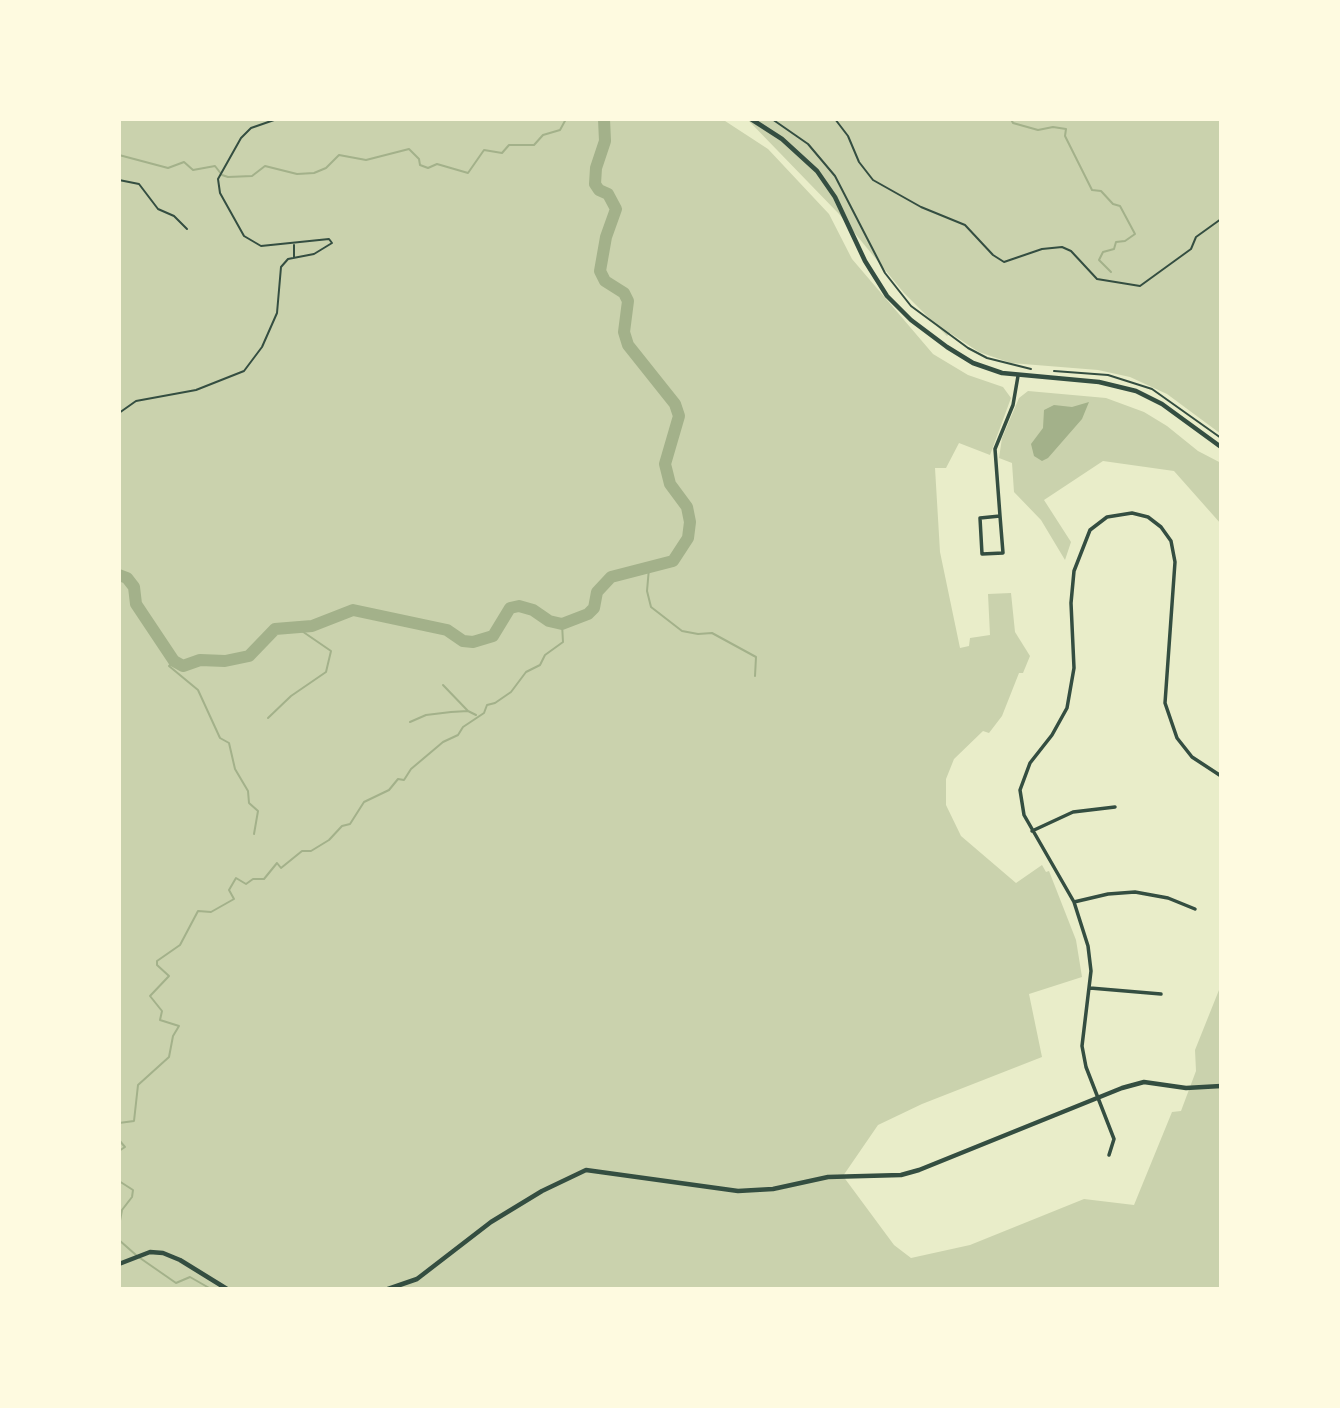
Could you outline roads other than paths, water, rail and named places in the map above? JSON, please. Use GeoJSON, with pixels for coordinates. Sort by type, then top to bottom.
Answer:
{"type":"FeatureCollection","features":[{"type":"Feature","properties":{"kind":"street"},"geometry":{"type":"LineString","coordinates":[[751,119],[795,149],[817,171],[835,197],[871,272],[897,307],[960,356],[986,368],[1018,376],[1099,382],[1136,391],[1162,404],[1221,446]]}},
{"type":"Feature","properties":{"kind":"street"},"geometry":{"type":"LineString","coordinates":[[1000,516],[979,518],[982,554],[1003,553],[995,449],[1013,405],[1018,376]]}},
{"type":"Feature","properties":{"kind":"street"},"geometry":{"type":"LineString","coordinates":[[1109,1155],[1114,1139],[1082,1046],[1090,988],[1088,946],[1074,902],[1024,815],[1020,790],[1030,763],[1061,721],[1071,694],[1074,571],[1090,530],[1116,514],[1132,513],[1148,517],[1161,527],[1171,541],[1175,562],[1165,703],[1177,738],[1192,757],[1221,776]]}},
{"type":"Feature","properties":{"kind":"street"},"geometry":{"type":"LineString","coordinates":[[1032,831],[1073,812],[1115,807]]}},
{"type":"Feature","properties":{"kind":"street"},"geometry":{"type":"LineString","coordinates":[[1074,902],[1108,894],[1135,892],[1168,898],[1195,909]]}},
{"type":"Feature","properties":{"kind":"street"},"geometry":{"type":"LineString","coordinates":[[1090,988],[1161,994]]}},
{"type":"Feature","properties":{"kind":"street"},"geometry":{"type":"LineString","coordinates":[[388,1289],[427,1273],[491,1222],[542,1191],[586,1170],[715,1189],[757,1191],[828,1177],[901,1175],[1098,1098],[1144,1083],[1186,1088],[1221,1086]]}},
{"type":"Feature","properties":{"kind":"street"},"geometry":{"type":"LineString","coordinates":[[119,1264],[156,1252],[170,1255],[227,1289]]}},
{"type":"Feature","properties":{"kind":"waterway"},"geometry":{"type":"LineString","coordinates":[[119,155],[168,168],[184,162],[193,170],[215,166],[222,175],[228,177],[252,176],[265,166],[297,174],[314,173],[326,168],[339,155],[366,160],[409,149],[419,159],[420,165],[428,168],[437,164],[468,173],[484,150],[502,153],[509,145],[534,145],[543,135],[560,130],[566,119]]}},
{"type":"Feature","properties":{"kind":"waterway"},"geometry":{"type":"LineString","coordinates":[[576,119],[589,119]]}},
{"type":"Feature","properties":{"kind":"waterway"},"geometry":{"type":"LineString","coordinates":[[119,575],[127,578],[134,587],[136,604],[174,661],[183,666],[200,660],[225,661],[249,656],[275,629],[312,626],[353,610],[447,630],[463,641],[473,642],[493,636],[510,608],[519,606],[533,610],[549,621],[562,624],[588,614],[594,608],[597,592],[611,577],[673,561],[688,538],[690,522],[687,507],[670,484],[665,464],[679,416],[675,404],[628,345],[624,332],[628,301],[624,293],[605,281],[600,271],[606,237],[616,209],[608,194],[599,190],[595,184],[596,168],[605,141],[604,119]]}},
{"type":"Feature","properties":{"kind":"waterway"},"geometry":{"type":"LineString","coordinates":[[1011,119],[1013,123],[1038,130],[1053,127],[1066,129],[1065,136],[1092,190],[1101,191],[1113,204],[1120,206],[1135,234],[1125,241],[1116,242],[1114,249],[1103,252],[1099,260],[1111,272]]}},
{"type":"Feature","properties":{"kind":"waterway"},"geometry":{"type":"LineString","coordinates":[[649,568],[647,591],[651,607],[682,631],[712,633],[756,657],[755,676]]}},
{"type":"Feature","properties":{"kind":"waterway"},"geometry":{"type":"LineString","coordinates":[[119,1123],[134,1121],[138,1085],[169,1057],[173,1036],[179,1026],[160,1020],[162,1011],[150,996],[169,976],[157,965],[157,961],[180,945],[198,911],[211,912],[234,899],[229,890],[236,878],[246,884],[253,879],[264,879],[277,863],[281,868],[302,851],[311,851],[329,840],[342,826],[350,824],[364,802],[389,790],[398,779],[404,780],[411,769],[443,742],[458,735],[463,727],[484,713],[487,705],[511,692],[526,672],[540,665],[545,655],[563,642],[562,624]]}},
{"type":"Feature","properties":{"kind":"waterway"},"geometry":{"type":"LineString","coordinates":[[268,718],[291,696],[326,672],[331,651],[296,627]]}},
{"type":"Feature","properties":{"kind":"waterway"},"geometry":{"type":"LineString","coordinates":[[174,661],[169,666],[198,690],[220,738],[229,743],[235,769],[248,791],[249,803],[258,811],[254,834]]}},
{"type":"Feature","properties":{"kind":"waterway"},"geometry":{"type":"LineString","coordinates":[[443,685],[468,711]]}},
{"type":"Feature","properties":{"kind":"waterway"},"geometry":{"type":"LineString","coordinates":[[410,722],[426,715],[451,712],[468,711],[476,715]]}},
{"type":"Feature","properties":{"kind":"waterway"},"geometry":{"type":"LineString","coordinates":[[119,1140],[125,1147],[119,1151]]}},
{"type":"Feature","properties":{"kind":"waterway"},"geometry":{"type":"LineString","coordinates":[[119,1181],[133,1190],[132,1197],[122,1210],[119,1226]]}},
{"type":"Feature","properties":{"kind":"waterway"},"geometry":{"type":"LineString","coordinates":[[119,1240],[136,1255]]}},
{"type":"Feature","properties":{"kind":"waterway"},"geometry":{"type":"LineString","coordinates":[[140,1258],[176,1283],[190,1277],[211,1289]]}}]}
